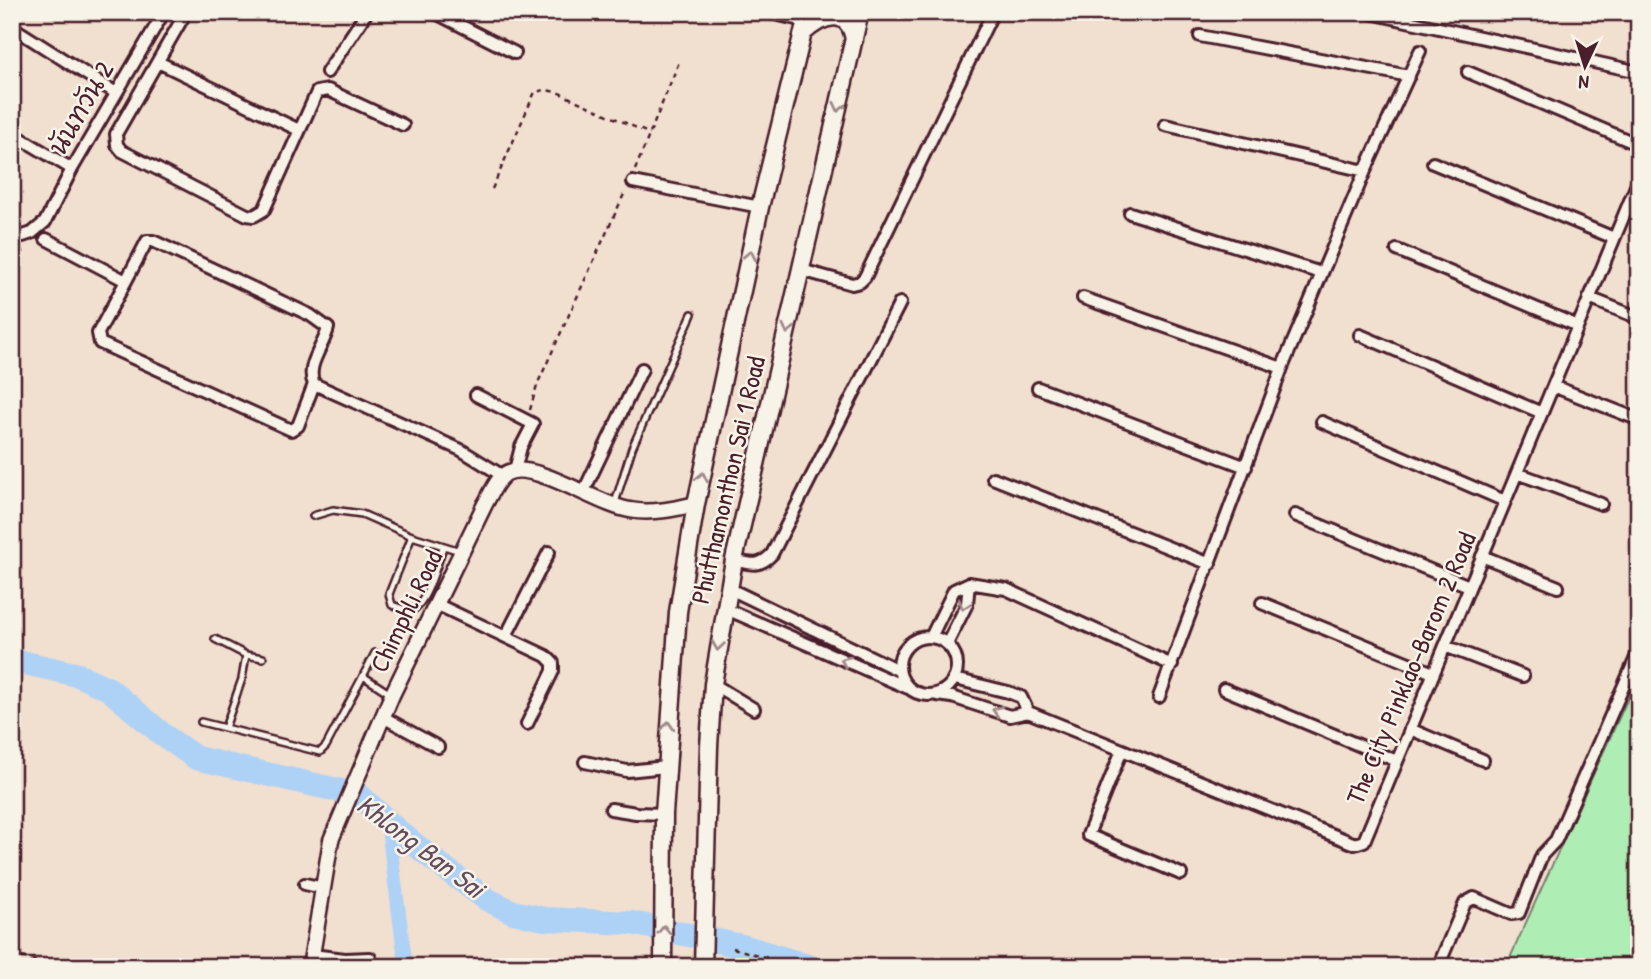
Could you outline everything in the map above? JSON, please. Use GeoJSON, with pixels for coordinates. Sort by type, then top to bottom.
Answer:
{"type":"FeatureCollection","features":[{"type":"Feature","properties":{"kind":"main road","name":"Phutthamonthon Sai 1 Road"},"geometry":{"type":"LineString","coordinates":[[703,967],[709,746],[713,684],[724,608],[860,12]]}},
{"type":"Feature","properties":{"kind":"main road"},"geometry":{"type":"LineString","coordinates":[[806,22],[833,17],[848,23],[852,28],[854,40]]}},
{"type":"Feature","properties":{"kind":"main road","name":"Phutthamonthon Sai 1 Road"},"geometry":{"type":"LineString","coordinates":[[663,967],[664,814],[678,611],[696,504],[761,207],[806,22]]}},
{"type":"Feature","properties":{"kind":"street"},"geometry":{"type":"LineString","coordinates":[[149,12],[162,16]]}},
{"type":"Feature","properties":{"kind":"street"},"geometry":{"type":"LineString","coordinates":[[186,12],[116,134],[117,145],[122,150],[247,215],[254,216],[264,210],[317,92],[328,90],[403,125]]}},
{"type":"Feature","properties":{"kind":"street"},"geometry":{"type":"LineString","coordinates":[[327,72],[367,12]]}},
{"type":"Feature","properties":{"kind":"street"},"geometry":{"type":"LineString","coordinates":[[433,12],[515,52]]}},
{"type":"Feature","properties":{"kind":"street"},"geometry":{"type":"LineString","coordinates":[[766,12],[806,22]]}},
{"type":"Feature","properties":{"kind":"street"},"geometry":{"type":"LineString","coordinates":[[801,270],[852,284],[865,277],[993,12]]}},
{"type":"Feature","properties":{"kind":"street"},"geometry":{"type":"LineString","coordinates":[[1366,12],[1639,72]]}},
{"type":"Feature","properties":{"kind":"street","name":"นันทวัน 2"},"geometry":{"type":"LineString","coordinates":[[12,235],[23,236],[40,228],[162,16]]}},
{"type":"Feature","properties":{"kind":"street"},"geometry":{"type":"LineString","coordinates":[[12,27],[116,93]]}},
{"type":"Feature","properties":{"kind":"street"},"geometry":{"type":"LineString","coordinates":[[1200,36],[1409,76]]}},
{"type":"Feature","properties":{"kind":"street"},"geometry":{"type":"LineString","coordinates":[[1159,697],[1282,368],[1365,171],[1420,51]]}},
{"type":"Feature","properties":{"kind":"street"},"geometry":{"type":"LineString","coordinates":[[158,62],[299,130]]}},
{"type":"Feature","properties":{"kind":"street"},"geometry":{"type":"LineString","coordinates":[[1468,72],[1639,145]]}},
{"type":"Feature","properties":{"kind":"street"},"geometry":{"type":"LineString","coordinates":[[1165,125],[1365,171]]}},
{"type":"Feature","properties":{"kind":"street"},"geometry":{"type":"LineString","coordinates":[[12,133],[72,169]]}},
{"type":"Feature","properties":{"kind":"street"},"geometry":{"type":"LineString","coordinates":[[1433,163],[1614,239]]}},
{"type":"Feature","properties":{"kind":"street","name":"The City Pinklao-Barom 2 Road"},"geometry":{"type":"LineString","coordinates":[[1028,712],[1355,844],[1364,841],[1639,179]]}},
{"type":"Feature","properties":{"kind":"street"},"geometry":{"type":"LineString","coordinates":[[630,184],[761,207]]}},
{"type":"Feature","properties":{"kind":"street"},"geometry":{"type":"LineString","coordinates":[[1627,208],[1639,214]]}},
{"type":"Feature","properties":{"kind":"street"},"geometry":{"type":"LineString","coordinates":[[1130,213],[1321,273]]}},
{"type":"Feature","properties":{"kind":"street"},"geometry":{"type":"LineString","coordinates":[[46,239],[126,281]]}},
{"type":"Feature","properties":{"kind":"street"},"geometry":{"type":"LineString","coordinates":[[153,241],[310,315],[328,328],[326,339],[311,369],[314,384],[298,426],[291,430],[100,343],[98,333],[147,242],[153,241]]}},
{"type":"Feature","properties":{"kind":"street"},"geometry":{"type":"LineString","coordinates":[[1397,250],[1578,326]]}},
{"type":"Feature","properties":{"kind":"street"},"geometry":{"type":"LineString","coordinates":[[1083,298],[1282,368]]}},
{"type":"Feature","properties":{"kind":"street"},"geometry":{"type":"LineString","coordinates":[[1590,298],[1639,318]]}},
{"type":"Feature","properties":{"kind":"street"},"geometry":{"type":"LineString","coordinates":[[734,560],[758,564],[772,554],[900,303]]}},
{"type":"Feature","properties":{"kind":"street"},"geometry":{"type":"LineString","coordinates":[[1360,335],[1542,413]]}},
{"type":"Feature","properties":{"kind":"street"},"geometry":{"type":"LineString","coordinates":[[583,493],[642,369]]}},
{"type":"Feature","properties":{"kind":"street"},"geometry":{"type":"LineString","coordinates":[[314,384],[509,473],[535,471],[614,506],[639,511],[696,504]]}},
{"type":"Feature","properties":{"kind":"street"},"geometry":{"type":"LineString","coordinates":[[1553,386],[1632,417]]}},
{"type":"Feature","properties":{"kind":"street"},"geometry":{"type":"LineString","coordinates":[[1038,388],[1245,467]]}},
{"type":"Feature","properties":{"kind":"street"},"geometry":{"type":"LineString","coordinates":[[476,395],[533,424],[509,473]]}},
{"type":"Feature","properties":{"kind":"street"},"geometry":{"type":"LineString","coordinates":[[1322,422],[1505,501]]}},
{"type":"Feature","properties":{"kind":"street","name":"Chimphli Road"},"geometry":{"type":"LineString","coordinates":[[311,961],[331,840],[353,784],[392,695],[485,504],[509,473]]}},
{"type":"Feature","properties":{"kind":"street"},"geometry":{"type":"LineString","coordinates":[[1517,473],[1601,504]]}},
{"type":"Feature","properties":{"kind":"street"},"geometry":{"type":"LineString","coordinates":[[993,478],[1210,564]]}},
{"type":"Feature","properties":{"kind":"street"},"geometry":{"type":"LineString","coordinates":[[1295,515],[1469,586]]}},
{"type":"Feature","properties":{"kind":"street"},"geometry":{"type":"LineString","coordinates":[[506,636],[550,552]]}},
{"type":"Feature","properties":{"kind":"street"},"geometry":{"type":"LineString","coordinates":[[1482,556],[1558,587]]}},
{"type":"Feature","properties":{"kind":"street"},"geometry":{"type":"LineString","coordinates":[[931,637],[954,590],[969,583],[1006,589],[1172,665]]}},
{"type":"Feature","properties":{"kind":"street"},"geometry":{"type":"LineString","coordinates":[[947,644],[967,604],[969,583]]}},
{"type":"Feature","properties":{"kind":"street"},"geometry":{"type":"LineString","coordinates":[[728,588],[898,670]]}},
{"type":"Feature","properties":{"kind":"street"},"geometry":{"type":"LineString","coordinates":[[1262,603],[1433,673]]}},
{"type":"Feature","properties":{"kind":"street"},"geometry":{"type":"LineString","coordinates":[[436,604],[546,656],[553,663],[553,671],[527,724]]}},
{"type":"Feature","properties":{"kind":"street"},"geometry":{"type":"LineString","coordinates":[[724,608],[922,695],[952,697],[1010,716],[1028,712],[1021,697],[955,679]]}},
{"type":"Feature","properties":{"kind":"street"},"geometry":{"type":"LineString","coordinates":[[908,688],[898,670],[903,651],[909,643],[931,637],[947,644],[957,660],[955,679],[937,694]]}},
{"type":"Feature","properties":{"kind":"street"},"geometry":{"type":"LineString","coordinates":[[1445,646],[1523,676]]}},
{"type":"Feature","properties":{"kind":"street"},"geometry":{"type":"LineString","coordinates":[[1438,967],[1465,903],[1474,898],[1511,914],[1519,913],[1542,855],[1556,840],[1639,651]]}},
{"type":"Feature","properties":{"kind":"street"},"geometry":{"type":"LineString","coordinates":[[713,684],[754,709]]}},
{"type":"Feature","properties":{"kind":"street"},"geometry":{"type":"LineString","coordinates":[[1224,689],[1397,761]]}},
{"type":"Feature","properties":{"kind":"street"},"geometry":{"type":"LineString","coordinates":[[383,717],[438,747]]}},
{"type":"Feature","properties":{"kind":"street"},"geometry":{"type":"LineString","coordinates":[[1410,729],[1483,760]]}},
{"type":"Feature","properties":{"kind":"street"},"geometry":{"type":"LineString","coordinates":[[1122,750],[1088,835],[1181,874]]}},
{"type":"Feature","properties":{"kind":"street"},"geometry":{"type":"LineString","coordinates":[[585,762],[627,771],[666,767]]}},
{"type":"Feature","properties":{"kind":"street"},"geometry":{"type":"LineString","coordinates":[[611,809],[636,814],[664,814]]}},
{"type":"Feature","properties":{"kind":"street"},"geometry":{"type":"LineString","coordinates":[[305,884],[323,888]]}},
{"type":"Feature","properties":{"kind":"street"},"geometry":{"type":"LineString","coordinates":[[311,961],[370,958]]}},
{"type":"Feature","properties":{"kind":"lane"},"geometry":{"type":"LineString","coordinates":[[614,506],[632,448],[692,314]]}},
{"type":"Feature","properties":{"kind":"lane"},"geometry":{"type":"LineString","coordinates":[[313,516],[332,510],[355,513],[412,536],[463,552]]}},
{"type":"Feature","properties":{"kind":"lane"},"geometry":{"type":"LineString","coordinates":[[412,536],[389,594],[392,605],[409,611],[418,608],[443,547]]}},
{"type":"Feature","properties":{"kind":"lane"},"geometry":{"type":"LineString","coordinates":[[215,639],[246,655],[263,658]]}},
{"type":"Feature","properties":{"kind":"lane"},"geometry":{"type":"LineString","coordinates":[[201,722],[320,752],[326,746],[375,653]]}},
{"type":"Feature","properties":{"kind":"lane"},"geometry":{"type":"LineString","coordinates":[[225,728],[242,679],[246,655]]}},
{"type":"Feature","properties":{"kind":"lane"},"geometry":{"type":"LineString","coordinates":[[363,677],[392,695]]}},
{"type":"Feature","properties":{"kind":"path"},"geometry":{"type":"LineString","coordinates":[[533,424],[530,410],[537,385],[630,184],[679,62]]}},
{"type":"Feature","properties":{"kind":"path"},"geometry":{"type":"LineString","coordinates":[[492,189],[535,92],[557,92],[650,134]]}},
{"type":"Feature","properties":{"kind":"path"},"geometry":{"type":"LineString","coordinates":[[12,274],[25,247]]}},
{"type":"Feature","properties":{"kind":"path"},"geometry":{"type":"LineString","coordinates":[[733,948],[800,967]]}},
{"type":"Feature","properties":{"kind":"path"},"geometry":{"type":"LineString","coordinates":[[12,955],[65,967]]}},
{"type":"Feature","properties":{"kind":"green space"},"geometry":{"type":"Polygon","coordinates":[[[1639,674],[1639,967],[1506,967],[1519,938],[1639,674]]]}},
{"type":"Feature","properties":{"kind":"waterway","name":"Khlong Ban Sai"},"geometry":{"type":"LineString","coordinates":[[12,660],[78,675],[109,689],[163,735],[196,758],[359,795],[444,868],[488,900],[513,912],[544,919],[632,923],[746,947],[811,967]]}},
{"type":"Feature","properties":{"kind":"waterway"},"geometry":{"type":"LineString","coordinates":[[387,821],[406,967]]}}]}
